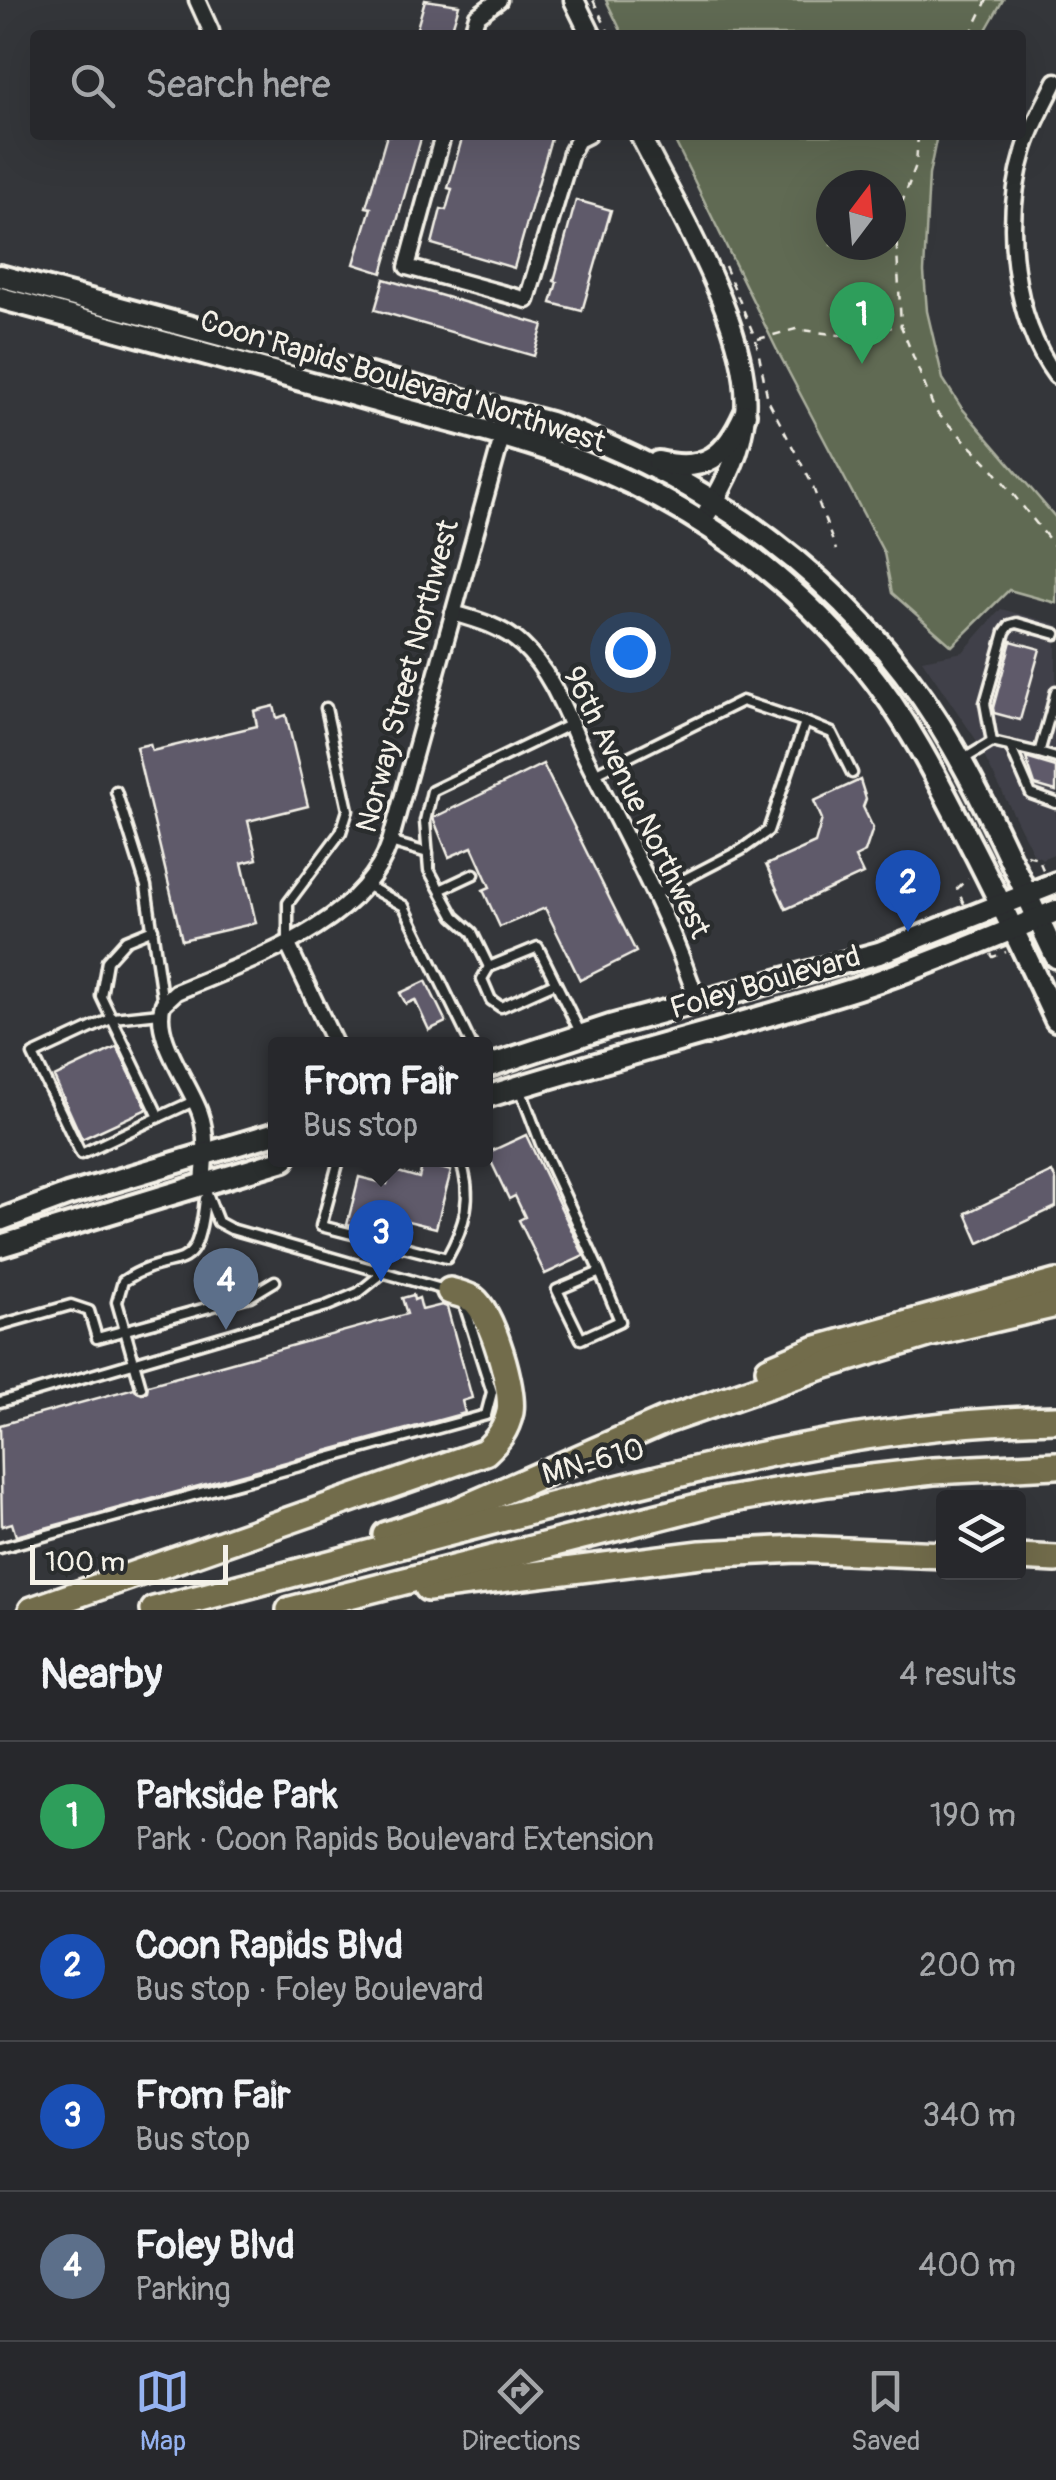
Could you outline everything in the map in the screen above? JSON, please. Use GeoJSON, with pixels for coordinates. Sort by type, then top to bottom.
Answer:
{"type":"FeatureCollection","features":[{"type":"Feature","properties":{"kind":"highway"},"geometry":{"type":"LineString","coordinates":[[318,1567],[402,1527],[458,1511],[664,1421],[814,1350],[1056,1284]]}},
{"type":"Feature","properties":{"kind":"highway"},"geometry":{"type":"LineString","coordinates":[[32,1610],[485,1452],[504,1431],[511,1400],[509,1388],[481,1308],[472,1298],[450,1291]]}},
{"type":"Feature","properties":{"kind":"highway"},"geometry":{"type":"LineString","coordinates":[[664,1421],[928,1334],[1056,1304]]}},
{"type":"Feature","properties":{"kind":"highway","name":"MN-610"},"geometry":{"type":"LineString","coordinates":[[154,1610],[709,1464],[876,1433],[1056,1419]]}},
{"type":"Feature","properties":{"kind":"highway"},"geometry":{"type":"LineString","coordinates":[[290,1610],[720,1501],[933,1471],[1056,1464]]}},
{"type":"Feature","properties":{"kind":"highway"},"geometry":{"type":"LineString","coordinates":[[329,1600],[701,1554],[797,1549],[936,1554]]}},
{"type":"Feature","properties":{"kind":"highway"},"geometry":{"type":"LineString","coordinates":[[1026,1557],[1056,1559]]}},
{"type":"Feature","properties":{"kind":"main road","name":"Coon Rapids Boulevard Northwest"},"geometry":{"type":"LineString","coordinates":[[0,276],[550,423],[609,446],[715,500],[792,556],[852,611],[911,684],[960,762],[1026,896],[1047,915],[1056,957]]}},
{"type":"Feature","properties":{"kind":"main road","name":"Coon Rapids Boulevard Northwest"},"geometry":{"type":"LineString","coordinates":[[0,298],[501,437],[618,478],[702,522],[781,581],[861,662],[927,758],[1003,905],[1056,1020]]}},
{"type":"Feature","properties":{"kind":"main road"},"geometry":{"type":"LineString","coordinates":[[609,446],[645,459],[691,467],[714,458],[726,448],[746,414]]}},
{"type":"Feature","properties":{"kind":"main road","name":"Foley Boulevard"},"geometry":{"type":"LineString","coordinates":[[493,1065],[878,953],[1056,884]]}},
{"type":"Feature","properties":{"kind":"main road","name":"Foley Boulevard"},"geometry":{"type":"LineString","coordinates":[[493,1095],[774,1013],[942,959],[1047,915]]}},
{"type":"Feature","properties":{"kind":"main road"},"geometry":{"type":"LineString","coordinates":[[0,1220],[68,1195],[268,1135]]}},
{"type":"Feature","properties":{"kind":"main road"},"geometry":{"type":"LineString","coordinates":[[0,1246],[204,1189],[268,1166]]}},
{"type":"Feature","properties":{"kind":"street"},"geometry":{"type":"LineString","coordinates":[[198,0],[212,30]]}},
{"type":"Feature","properties":{"kind":"street"},"geometry":{"type":"LineString","coordinates":[[473,30],[478,16],[500,0]]}},
{"type":"Feature","properties":{"kind":"street"},"geometry":{"type":"LineString","coordinates":[[574,0],[589,30]]}},
{"type":"Feature","properties":{"kind":"street"},"geometry":{"type":"LineString","coordinates":[[1056,81],[1024,152],[1014,214],[1020,289],[1032,329],[1056,376]]}},
{"type":"Feature","properties":{"kind":"street"},"geometry":{"type":"LineString","coordinates":[[443,140],[408,267],[527,300],[578,140]]}},
{"type":"Feature","properties":{"kind":"street"},"geometry":{"type":"LineString","coordinates":[[642,140],[732,322],[745,378],[746,414],[731,469],[702,522]]}},
{"type":"Feature","properties":{"kind":"street","name":"Norway Street Northwest"},"geometry":{"type":"LineString","coordinates":[[161,1008],[176,992],[288,945],[338,910],[366,885],[384,860],[509,412]]}},
{"type":"Feature","properties":{"kind":"street","name":"96th Avenue Northwest"},"geometry":{"type":"LineString","coordinates":[[453,613],[486,623],[520,643],[546,674],[654,895],[698,1004]]}},
{"type":"Feature","properties":{"kind":"street"},"geometry":{"type":"LineString","coordinates":[[288,945],[332,1037]]}},
{"type":"Feature","properties":{"kind":"street"},"geometry":{"type":"LineString","coordinates":[[161,1008],[161,1030],[201,1116],[206,1154],[204,1189]]}},
{"type":"Feature","properties":{"kind":"lane"},"geometry":{"type":"LineString","coordinates":[[992,742],[986,703],[1010,625],[1018,623],[1056,634]]}},
{"type":"Feature","properties":{"kind":"lane"},"geometry":{"type":"LineString","coordinates":[[1039,753],[1054,709],[1056,690]]}},
{"type":"Feature","properties":{"kind":"lane"},"geometry":{"type":"LineString","coordinates":[[594,774],[742,700],[832,733],[852,773]]}},
{"type":"Feature","properties":{"kind":"lane"},"geometry":{"type":"LineString","coordinates":[[288,945],[288,903],[341,832],[348,810],[326,708]]}},
{"type":"Feature","properties":{"kind":"lane"},"geometry":{"type":"LineString","coordinates":[[654,895],[741,850],[768,831],[805,722]]}},
{"type":"Feature","properties":{"kind":"lane"},"geometry":{"type":"LineString","coordinates":[[489,967],[472,932],[454,916],[429,870],[425,821],[432,791],[572,724]]}},
{"type":"Feature","properties":{"kind":"lane"},"geometry":{"type":"LineString","coordinates":[[960,762],[992,742],[1056,758]]}},
{"type":"Feature","properties":{"kind":"lane"},"geometry":{"type":"LineString","coordinates":[[1010,746],[1031,794],[1056,803]]}},
{"type":"Feature","properties":{"kind":"lane"},"geometry":{"type":"LineString","coordinates":[[116,791],[146,886],[161,1008],[113,1018],[34,1055],[81,1154],[194,1100]]}},
{"type":"Feature","properties":{"kind":"lane"},"geometry":{"type":"LineString","coordinates":[[390,842],[428,852]]}},
{"type":"Feature","properties":{"kind":"lane"},"geometry":{"type":"LineString","coordinates":[[442,890],[474,874]]}},
{"type":"Feature","properties":{"kind":"lane"},"geometry":{"type":"LineString","coordinates":[[366,885],[404,906],[468,1037]]}},
{"type":"Feature","properties":{"kind":"lane"},"geometry":{"type":"LineString","coordinates":[[154,928],[126,940],[106,961],[101,996],[159,1118]]}},
{"type":"Feature","properties":{"kind":"lane"},"geometry":{"type":"LineString","coordinates":[[555,983],[501,1007],[491,1000],[482,979],[489,967],[538,948],[582,1036]]}},
{"type":"Feature","properties":{"kind":"lane"},"geometry":{"type":"LineString","coordinates":[[519,1086],[541,1144],[600,1272],[620,1321],[581,1339],[557,1290],[600,1272]]}},
{"type":"Feature","properties":{"kind":"lane"},"geometry":{"type":"LineString","coordinates":[[338,1167],[321,1226],[446,1258],[461,1232],[469,1182],[463,1167]]}},
{"type":"Feature","properties":{"kind":"lane"},"geometry":{"type":"LineString","coordinates":[[0,1548],[486,1415],[492,1392],[466,1307],[450,1291],[231,1230],[218,1222],[204,1189]]}},
{"type":"Feature","properties":{"kind":"lane"},"geometry":{"type":"LineString","coordinates":[[140,1386],[117,1302],[123,1281],[138,1271],[185,1260],[196,1248],[202,1233],[204,1189]]}},
{"type":"Feature","properties":{"kind":"lane"},"geometry":{"type":"LineString","coordinates":[[0,1402],[327,1306],[358,1292],[384,1272]]}},
{"type":"Feature","properties":{"kind":"lane"},"geometry":{"type":"LineString","coordinates":[[0,1324],[71,1305],[90,1311],[96,1338],[250,1296],[274,1281]]}},
{"type":"Feature","properties":{"kind":"path"},"geometry":{"type":"LineString","coordinates":[[593,0],[608,30]]}},
{"type":"Feature","properties":{"kind":"path"},"geometry":{"type":"LineString","coordinates":[[972,30],[986,0]]}},
{"type":"Feature","properties":{"kind":"path"},"geometry":{"type":"LineString","coordinates":[[918,140],[916,165],[900,208],[896,232],[901,326],[936,410],[988,464],[1056,548]]}},
{"type":"Feature","properties":{"kind":"path"},"geometry":{"type":"LineString","coordinates":[[756,340],[796,329],[839,334],[901,326]]}},
{"type":"Feature","properties":{"kind":"shaded area"},"geometry":{"type":"Polygon","coordinates":[[[1001,609],[1056,624],[1056,853],[1039,860],[1042,858],[1034,855],[975,738],[922,660],[963,652],[1001,609]]]}},
{"type":"Feature","properties":{"kind":"green space"},"geometry":{"type":"Polygon","coordinates":[[[606,0],[1003,0],[986,30],[621,30],[606,0]]]}},
{"type":"Feature","properties":{"kind":"green space"},"geometry":{"type":"Polygon","coordinates":[[[674,140],[936,140],[929,175],[924,272],[927,311],[943,379],[961,407],[1056,518],[1056,603],[1009,590],[952,646],[892,593],[884,553],[776,348],[674,140]]]}},
{"type":"Feature","properties":{"kind":"building"},"geometry":{"type":"Polygon","coordinates":[[[425,0],[459,5],[452,30],[416,30],[425,0]]]}},
{"type":"Feature","properties":{"kind":"building"},"geometry":{"type":"Polygon","coordinates":[[[386,140],[421,140],[382,273],[354,264],[371,208],[366,207],[386,140]]]}},
{"type":"Feature","properties":{"kind":"building"},"geometry":{"type":"Polygon","coordinates":[[[462,140],[551,140],[514,268],[432,244],[441,209],[446,210],[452,189],[448,188],[462,140]]]}},
{"type":"Feature","properties":{"kind":"building"},"geometry":{"type":"Polygon","coordinates":[[[576,200],[611,210],[582,311],[551,303],[576,200]]]}},
{"type":"Feature","properties":{"kind":"building"},"geometry":{"type":"Polygon","coordinates":[[[384,279],[543,325],[534,356],[375,310],[384,279]]]}},
{"type":"Feature","properties":{"kind":"building"},"geometry":{"type":"Polygon","coordinates":[[[1011,641],[1040,649],[1020,720],[994,713],[993,708],[1011,641]]]}},
{"type":"Feature","properties":{"kind":"building"},"geometry":{"type":"Polygon","coordinates":[[[274,706],[277,718],[286,715],[308,806],[248,821],[257,859],[242,863],[256,923],[182,940],[136,747],[150,744],[152,751],[257,726],[254,711],[274,706]]]}},
{"type":"Feature","properties":{"kind":"building"},"geometry":{"type":"Polygon","coordinates":[[[1026,758],[1056,767],[1056,791],[1035,785],[1026,758]]]}},
{"type":"Feature","properties":{"kind":"building"},"geometry":{"type":"Polygon","coordinates":[[[543,764],[636,952],[580,980],[545,908],[500,927],[483,890],[490,887],[472,847],[449,857],[433,818],[543,764]]]}},
{"type":"Feature","properties":{"kind":"building"},"geometry":{"type":"Polygon","coordinates":[[[860,780],[866,799],[863,807],[873,828],[865,852],[855,857],[863,874],[786,909],[766,865],[815,843],[822,819],[814,801],[860,780]]]}},
{"type":"Feature","properties":{"kind":"building"},"geometry":{"type":"Polygon","coordinates":[[[426,981],[446,1022],[429,1030],[415,1000],[406,1004],[400,993],[426,981]]]}},
{"type":"Feature","properties":{"kind":"building"},"geometry":{"type":"Polygon","coordinates":[[[117,1047],[147,1109],[82,1139],[54,1077],[117,1047]]]}},
{"type":"Feature","properties":{"kind":"building"},"geometry":{"type":"Polygon","coordinates":[[[526,1135],[584,1256],[545,1274],[519,1220],[525,1217],[515,1196],[509,1199],[493,1166],[493,1150],[526,1135]]]}},
{"type":"Feature","properties":{"kind":"building"},"geometry":{"type":"Polygon","coordinates":[[[422,1167],[451,1171],[436,1228],[408,1221],[404,1236],[347,1225],[359,1177],[387,1184],[391,1170],[419,1178],[422,1167]]]}},
{"type":"Feature","properties":{"kind":"building"},"geometry":{"type":"Polygon","coordinates":[[[1052,1172],[1056,1207],[979,1243],[966,1213],[1052,1172]]]}},
{"type":"Feature","properties":{"kind":"building"},"geometry":{"type":"Polygon","coordinates":[[[413,1295],[414,1300],[419,1298],[422,1310],[447,1307],[472,1398],[462,1401],[465,1413],[16,1536],[12,1523],[2,1526],[0,1425],[134,1388],[142,1394],[148,1385],[407,1314],[402,1298],[413,1295]]]}},
{"type":"Feature","properties":{"kind":"place","name":"Parkside Park"},"geometry":{"type":"Point","coordinates":[862,364]}},
{"type":"Feature","properties":{"kind":"place","name":"Coon Rapids Blvd"},"geometry":{"type":"Point","coordinates":[908,932]}},
{"type":"Feature","properties":{"kind":"place","name":"From Fair"},"geometry":{"type":"Point","coordinates":[381,1282]}},
{"type":"Feature","properties":{"kind":"place","name":"Foley Blvd"},"geometry":{"type":"Point","coordinates":[226,1330]}}]}
